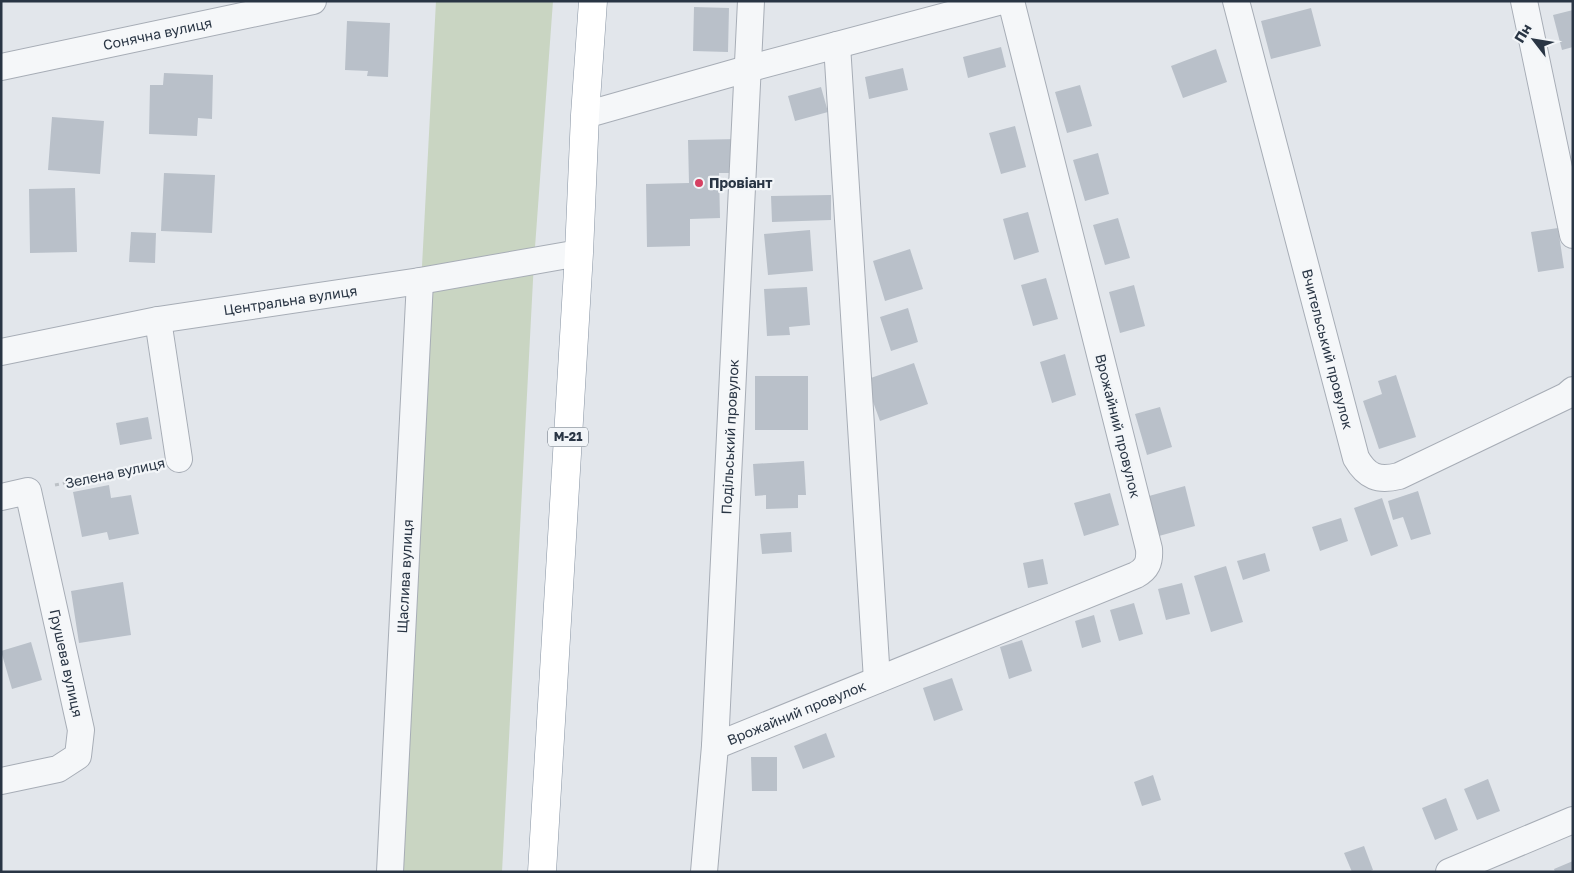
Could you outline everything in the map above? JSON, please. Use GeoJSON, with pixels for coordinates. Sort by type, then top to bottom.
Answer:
{"type":"FeatureCollection","features":[{"type":"Feature","properties":{"kind":"highway","name":"М-21"},"geometry":{"type":"LineString","coordinates":[[542,872],[593,1]]}},
{"type":"Feature","properties":{"kind":"street","name":"Сонячна вулиця"},"geometry":{"type":"LineString","coordinates":[[1,66],[313,1]]}},
{"type":"Feature","properties":{"kind":"street","name":"Подільський провулок"},"geometry":{"type":"LineString","coordinates":[[704,872],[715,746],[751,1]]}},
{"type":"Feature","properties":{"kind":"street"},"geometry":{"type":"LineString","coordinates":[[585,114],[1002,1]]}},
{"type":"Feature","properties":{"kind":"street","name":"Врожайний провулок"},"geometry":{"type":"LineString","coordinates":[[715,746],[1136,575],[1143,571],[1148,564],[1150,557],[1149,549],[1011,1]]}},
{"type":"Feature","properties":{"kind":"street","name":"Вчительський провулок"},"geometry":{"type":"LineString","coordinates":[[1236,1],[1356,458],[1360,466],[1366,472],[1376,477],[1387,479],[1399,476],[1566,396],[1573,390]]}},
{"type":"Feature","properties":{"kind":"street"},"geometry":{"type":"LineString","coordinates":[[1524,1],[1573,235]]}},
{"type":"Feature","properties":{"kind":"street","name":"Врожайний провулок"},"geometry":{"type":"LineString","coordinates":[[837,45],[877,680]]}},
{"type":"Feature","properties":{"kind":"street","name":"Центральна вулиця"},"geometry":{"type":"LineString","coordinates":[[1,352],[158,320],[420,281],[579,253]]}},
{"type":"Feature","properties":{"kind":"street","name":"Щаслива вулиця"},"geometry":{"type":"LineString","coordinates":[[390,872],[420,281]]}},
{"type":"Feature","properties":{"kind":"street","name":"Зелена вулиця"},"geometry":{"type":"LineString","coordinates":[[158,320],[179,459]]}},
{"type":"Feature","properties":{"kind":"street"},"geometry":{"type":"LineString","coordinates":[[1,497],[28,491]]}},
{"type":"Feature","properties":{"kind":"street","name":"Грушева вулиця"},"geometry":{"type":"LineString","coordinates":[[1,781],[58,769],[78,756],[81,730],[28,491]]}},
{"type":"Feature","properties":{"kind":"street"},"geometry":{"type":"LineString","coordinates":[[1449,872],[1573,820]]}},
{"type":"Feature","properties":{"kind":"path","name":"Зелена вулиця"},"geometry":{"type":"LineString","coordinates":[[28,491],[179,459]]}},
{"type":"Feature","properties":{"kind":"green space"},"geometry":{"type":"Polygon","coordinates":[[[436,1],[553,1],[534,261],[502,872],[390,872],[436,1]]]}},
{"type":"Feature","properties":{"kind":"building"},"geometry":{"type":"Polygon","coordinates":[[[694,7],[729,8],[728,52],[693,51],[694,7]]]}},
{"type":"Feature","properties":{"kind":"building"},"geometry":{"type":"Polygon","coordinates":[[[1311,8],[1321,46],[1271,59],[1261,21],[1311,8]]]}},
{"type":"Feature","properties":{"kind":"building"},"geometry":{"type":"Polygon","coordinates":[[[1573,10],[1573,47],[1562,50],[1553,15],[1573,10]]]}},
{"type":"Feature","properties":{"kind":"building"},"geometry":{"type":"Polygon","coordinates":[[[347,21],[390,23],[388,77],[367,76],[368,71],[345,70],[347,21]]]}},
{"type":"Feature","properties":{"kind":"building"},"geometry":{"type":"Polygon","coordinates":[[[1001,47],[1006,67],[968,78],[963,57],[1001,47]]]}},
{"type":"Feature","properties":{"kind":"building"},"geometry":{"type":"Polygon","coordinates":[[[1216,49],[1227,82],[1183,98],[1171,66],[1216,49]]]}},
{"type":"Feature","properties":{"kind":"building"},"geometry":{"type":"Polygon","coordinates":[[[903,68],[908,90],[869,99],[865,77],[903,68]]]}},
{"type":"Feature","properties":{"kind":"building"},"geometry":{"type":"Polygon","coordinates":[[[164,73],[213,75],[212,119],[198,118],[197,136],[149,134],[150,85],[163,85],[164,73]]]}},
{"type":"Feature","properties":{"kind":"building"},"geometry":{"type":"Polygon","coordinates":[[[1080,85],[1092,126],[1067,133],[1055,92],[1080,85]]]}},
{"type":"Feature","properties":{"kind":"building"},"geometry":{"type":"Polygon","coordinates":[[[821,87],[828,112],[795,121],[788,96],[821,87]]]}},
{"type":"Feature","properties":{"kind":"building"},"geometry":{"type":"Polygon","coordinates":[[[52,117],[104,121],[100,174],[48,170],[52,117]]]}},
{"type":"Feature","properties":{"kind":"building"},"geometry":{"type":"Polygon","coordinates":[[[1015,126],[1026,167],[1001,174],[989,133],[1015,126]]]}},
{"type":"Feature","properties":{"kind":"building"},"geometry":{"type":"Polygon","coordinates":[[[738,139],[739,173],[719,173],[720,218],[690,219],[690,246],[647,247],[646,184],[689,183],[688,140],[738,139]]]}},
{"type":"Feature","properties":{"kind":"building"},"geometry":{"type":"Polygon","coordinates":[[[1098,153],[1109,194],[1085,201],[1073,160],[1098,153]]]}},
{"type":"Feature","properties":{"kind":"building"},"geometry":{"type":"Polygon","coordinates":[[[164,173],[215,175],[212,233],[161,231],[164,173]]]}},
{"type":"Feature","properties":{"kind":"building"},"geometry":{"type":"Polygon","coordinates":[[[75,188],[77,252],[30,253],[29,189],[75,188]]]}},
{"type":"Feature","properties":{"kind":"building"},"geometry":{"type":"Polygon","coordinates":[[[831,195],[831,220],[772,222],[771,196],[831,195]]]}},
{"type":"Feature","properties":{"kind":"building"},"geometry":{"type":"Polygon","coordinates":[[[1028,212],[1039,252],[1014,260],[1003,219],[1028,212]]]}},
{"type":"Feature","properties":{"kind":"building"},"geometry":{"type":"Polygon","coordinates":[[[1118,218],[1130,258],[1105,265],[1093,225],[1118,218]]]}},
{"type":"Feature","properties":{"kind":"building"},"geometry":{"type":"Polygon","coordinates":[[[1558,228],[1564,268],[1538,272],[1531,232],[1558,228]]]}},
{"type":"Feature","properties":{"kind":"building"},"geometry":{"type":"Polygon","coordinates":[[[810,230],[813,271],[768,275],[764,234],[810,230]]]}},
{"type":"Feature","properties":{"kind":"building"},"geometry":{"type":"Polygon","coordinates":[[[131,232],[156,233],[155,263],[129,262],[131,232]]]}},
{"type":"Feature","properties":{"kind":"building"},"geometry":{"type":"Polygon","coordinates":[[[910,249],[923,289],[885,301],[873,261],[910,249]]]}},
{"type":"Feature","properties":{"kind":"building"},"geometry":{"type":"Polygon","coordinates":[[[1046,278],[1058,319],[1033,326],[1021,285],[1046,278]]]}},
{"type":"Feature","properties":{"kind":"building"},"geometry":{"type":"Polygon","coordinates":[[[1134,285],[1145,326],[1120,333],[1109,292],[1134,285]]]}},
{"type":"Feature","properties":{"kind":"building"},"geometry":{"type":"Polygon","coordinates":[[[807,287],[810,325],[789,327],[790,335],[767,336],[764,289],[807,287]]]}},
{"type":"Feature","properties":{"kind":"building"},"geometry":{"type":"Polygon","coordinates":[[[908,308],[918,342],[891,351],[880,317],[908,308]]]}},
{"type":"Feature","properties":{"kind":"building"},"geometry":{"type":"Polygon","coordinates":[[[1065,354],[1076,395],[1052,403],[1040,362],[1065,354]]]}},
{"type":"Feature","properties":{"kind":"building"},"geometry":{"type":"Polygon","coordinates":[[[914,363],[928,404],[880,421],[865,380],[914,363]]]}},
{"type":"Feature","properties":{"kind":"building"},"geometry":{"type":"Polygon","coordinates":[[[1396,375],[1416,437],[1379,449],[1363,401],[1382,394],[1378,381],[1396,375]]]}},
{"type":"Feature","properties":{"kind":"building"},"geometry":{"type":"Polygon","coordinates":[[[755,376],[808,376],[808,430],[755,430],[755,376]]]}},
{"type":"Feature","properties":{"kind":"building"},"geometry":{"type":"Polygon","coordinates":[[[1160,407],[1172,447],[1147,455],[1135,414],[1160,407]]]}},
{"type":"Feature","properties":{"kind":"building"},"geometry":{"type":"Polygon","coordinates":[[[148,417],[152,439],[120,445],[116,423],[148,417]]]}},
{"type":"Feature","properties":{"kind":"building"},"geometry":{"type":"Polygon","coordinates":[[[804,461],[806,495],[798,495],[798,508],[766,509],[766,495],[755,496],[753,464],[804,461]]]}},
{"type":"Feature","properties":{"kind":"building"},"geometry":{"type":"Polygon","coordinates":[[[109,485],[111,498],[131,495],[139,534],[109,540],[107,532],[82,537],[73,492],[109,485]]]}},
{"type":"Feature","properties":{"kind":"building"},"geometry":{"type":"Polygon","coordinates":[[[1185,486],[1195,526],[1159,536],[1149,496],[1185,486]]]}},
{"type":"Feature","properties":{"kind":"building"},"geometry":{"type":"Polygon","coordinates":[[[1418,491],[1431,534],[1411,540],[1403,517],[1393,520],[1388,501],[1418,491]]]}},
{"type":"Feature","properties":{"kind":"building"},"geometry":{"type":"Polygon","coordinates":[[[1110,493],[1119,525],[1084,536],[1074,503],[1110,493]]]}},
{"type":"Feature","properties":{"kind":"building"},"geometry":{"type":"Polygon","coordinates":[[[1382,498],[1398,546],[1371,556],[1354,508],[1382,498]]]}},
{"type":"Feature","properties":{"kind":"building"},"geometry":{"type":"Polygon","coordinates":[[[1341,518],[1348,541],[1320,551],[1312,527],[1341,518]]]}},
{"type":"Feature","properties":{"kind":"building"},"geometry":{"type":"Polygon","coordinates":[[[791,532],[792,552],[762,554],[760,534],[791,532]]]}},
{"type":"Feature","properties":{"kind":"building"},"geometry":{"type":"Polygon","coordinates":[[[1265,553],[1270,571],[1243,580],[1237,561],[1265,553]]]}},
{"type":"Feature","properties":{"kind":"building"},"geometry":{"type":"Polygon","coordinates":[[[1043,559],[1048,584],[1028,588],[1023,563],[1043,559]]]}},
{"type":"Feature","properties":{"kind":"building"},"geometry":{"type":"Polygon","coordinates":[[[1226,566],[1243,622],[1211,632],[1194,576],[1226,566]]]}},
{"type":"Feature","properties":{"kind":"building"},"geometry":{"type":"Polygon","coordinates":[[[123,582],[131,635],[79,643],[71,591],[123,582]]]}},
{"type":"Feature","properties":{"kind":"building"},"geometry":{"type":"Polygon","coordinates":[[[1182,583],[1190,614],[1166,620],[1158,589],[1182,583]]]}},
{"type":"Feature","properties":{"kind":"building"},"geometry":{"type":"Polygon","coordinates":[[[1134,603],[1143,634],[1119,641],[1110,610],[1134,603]]]}},
{"type":"Feature","properties":{"kind":"building"},"geometry":{"type":"Polygon","coordinates":[[[1094,615],[1101,642],[1082,648],[1075,621],[1094,615]]]}},
{"type":"Feature","properties":{"kind":"building"},"geometry":{"type":"Polygon","coordinates":[[[1022,640],[1032,671],[1009,679],[1000,647],[1022,640]]]}},
{"type":"Feature","properties":{"kind":"building"},"geometry":{"type":"Polygon","coordinates":[[[31,642],[42,680],[12,689],[1,651],[31,642]]]}},
{"type":"Feature","properties":{"kind":"building"},"geometry":{"type":"Polygon","coordinates":[[[952,678],[963,710],[934,721],[923,688],[952,678]]]}},
{"type":"Feature","properties":{"kind":"building"},"geometry":{"type":"Polygon","coordinates":[[[826,733],[835,757],[803,769],[794,746],[826,733]]]}},
{"type":"Feature","properties":{"kind":"building"},"geometry":{"type":"Polygon","coordinates":[[[751,757],[777,757],[777,791],[752,791],[751,757]]]}},
{"type":"Feature","properties":{"kind":"building"},"geometry":{"type":"Polygon","coordinates":[[[1153,775],[1161,800],[1142,806],[1134,782],[1153,775]]]}},
{"type":"Feature","properties":{"kind":"building"},"geometry":{"type":"Polygon","coordinates":[[[1488,779],[1500,811],[1477,820],[1464,789],[1488,779]]]}},
{"type":"Feature","properties":{"kind":"building"},"geometry":{"type":"Polygon","coordinates":[[[1446,798],[1458,830],[1435,840],[1422,808],[1446,798]]]}},
{"type":"Feature","properties":{"kind":"building"},"geometry":{"type":"Polygon","coordinates":[[[1364,846],[1373,870],[1368,872],[1352,872],[1344,853],[1364,846]]]}},
{"type":"Feature","properties":{"kind":"building"},"geometry":{"type":"Polygon","coordinates":[[[1573,861],[1573,872],[1555,872],[1554,869],[1573,861]]]}},
{"type":"Feature","properties":{"kind":"place","name":"Провіант"},"geometry":{"type":"Point","coordinates":[699,183]}}]}
